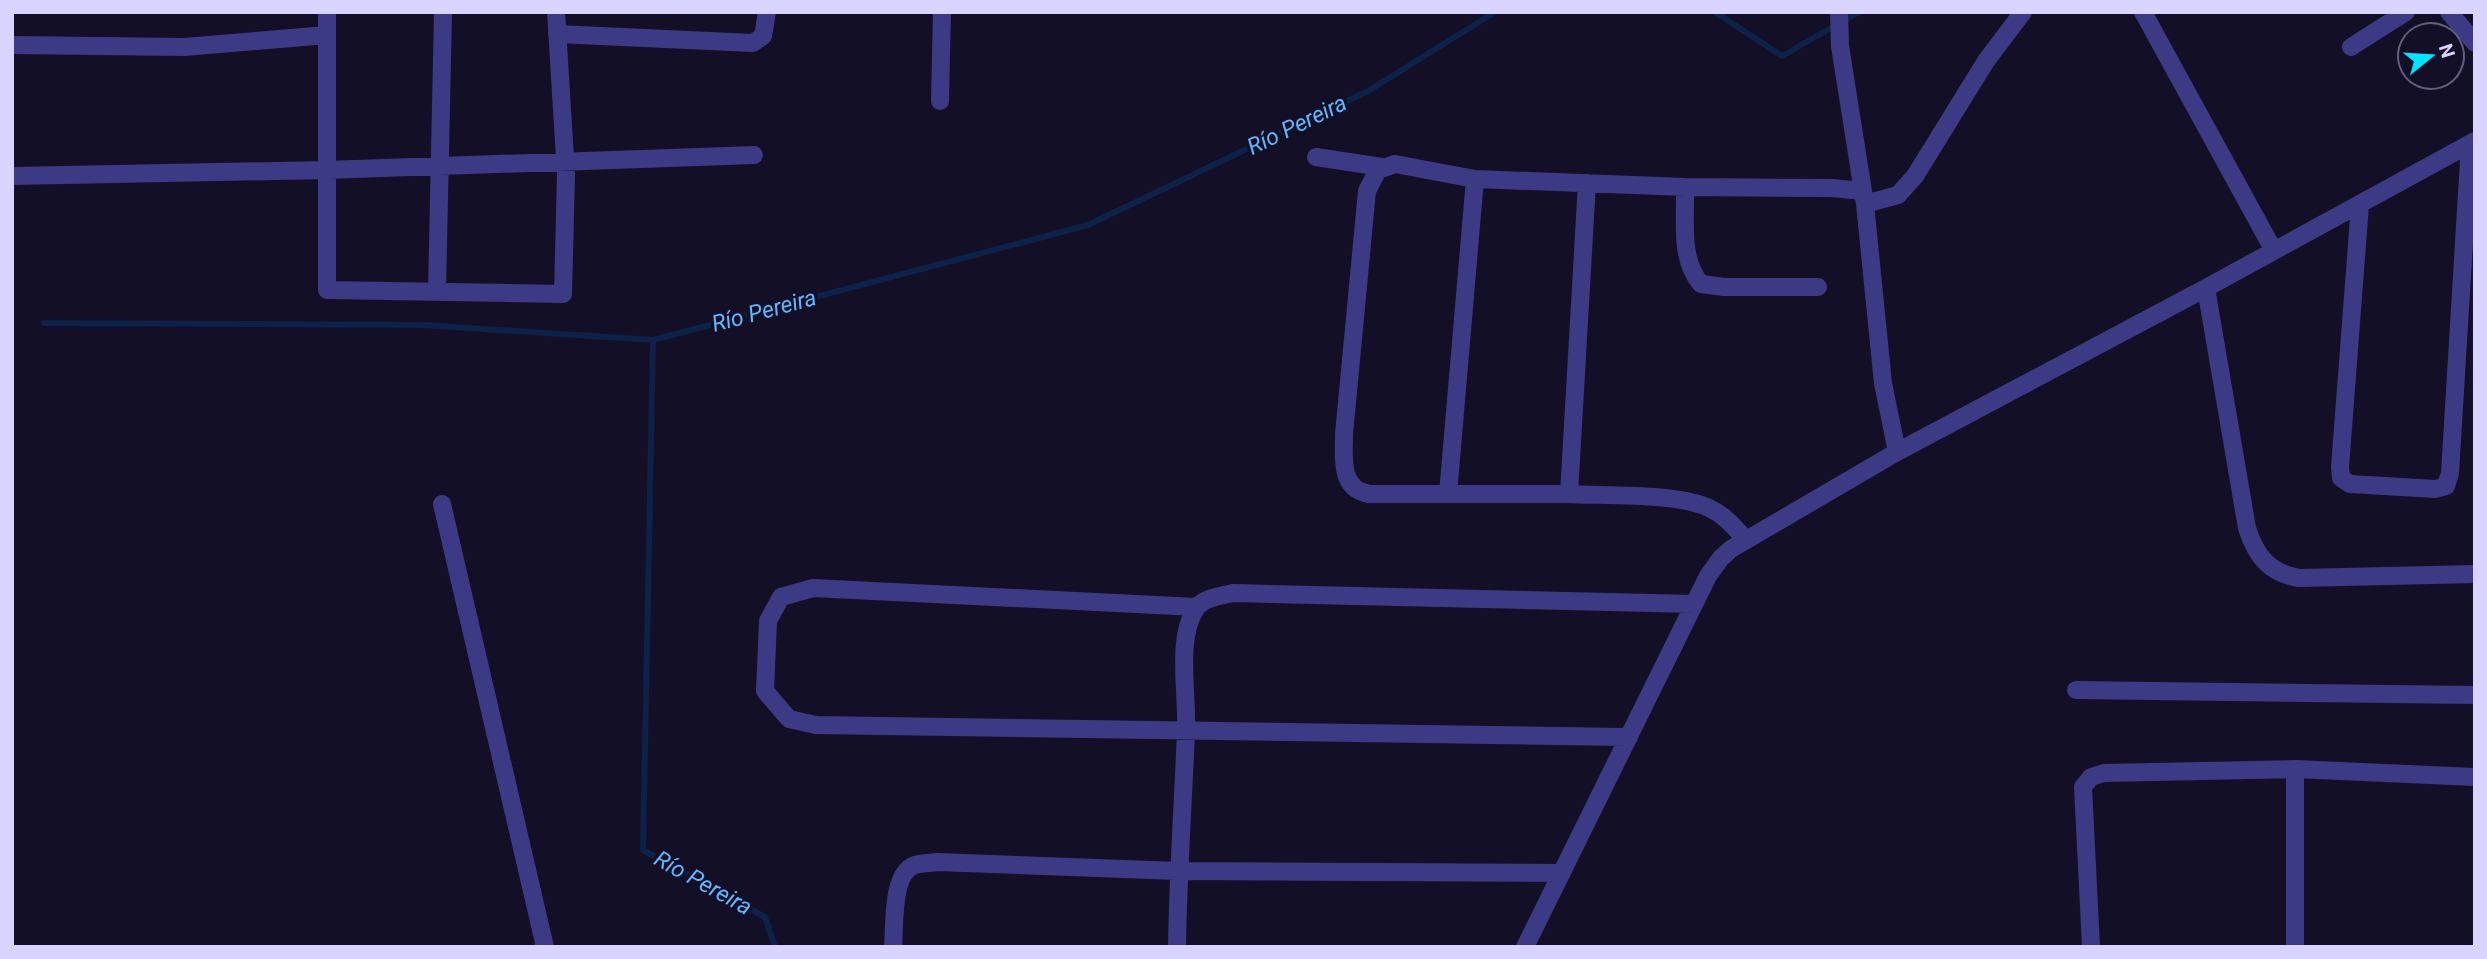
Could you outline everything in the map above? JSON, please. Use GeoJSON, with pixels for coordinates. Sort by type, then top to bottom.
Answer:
{"type":"FeatureCollection","features":[{"type":"Feature","properties":{"kind":"street"},"geometry":{"type":"LineString","coordinates":[[327,12],[327,290],[563,294],[565,162],[556,12]]}},
{"type":"Feature","properties":{"kind":"street"},"geometry":{"type":"LineString","coordinates":[[437,292],[443,12]]}},
{"type":"Feature","properties":{"kind":"street"},"geometry":{"type":"LineString","coordinates":[[557,34],[753,43],[762,36],[767,12]]}},
{"type":"Feature","properties":{"kind":"street"},"geometry":{"type":"LineString","coordinates":[[940,101],[942,12]]}},
{"type":"Feature","properties":{"kind":"street"},"geometry":{"type":"LineString","coordinates":[[1839,12],[1840,46],[1864,198],[1883,383],[1897,452]]}},
{"type":"Feature","properties":{"kind":"street"},"geometry":{"type":"LineString","coordinates":[[1316,157],[1382,167],[1395,163],[1475,179],[1685,187],[1832,188],[1864,198],[1898,195],[1915,176],[1986,61],[2023,12]]}},
{"type":"Feature","properties":{"kind":"street"},"geometry":{"type":"LineString","coordinates":[[2143,12],[2274,251]]}},
{"type":"Feature","properties":{"kind":"street"},"geometry":{"type":"LineString","coordinates":[[2351,47],[2406,12]]}},
{"type":"Feature","properties":{"kind":"street"},"geometry":{"type":"LineString","coordinates":[[2449,12],[2475,43]]}},
{"type":"Feature","properties":{"kind":"street"},"geometry":{"type":"LineString","coordinates":[[12,46],[184,47],[327,35]]}},
{"type":"Feature","properties":{"kind":"street"},"geometry":{"type":"LineString","coordinates":[[2360,205],[2340,467],[2342,478],[2350,484],[2436,489],[2446,486],[2450,473],[2472,142]]}},
{"type":"Feature","properties":{"kind":"street"},"geometry":{"type":"LineString","coordinates":[[1525,947],[1694,604],[1720,558],[1897,452],[2360,205],[2472,142]]}},
{"type":"Feature","properties":{"kind":"street"},"geometry":{"type":"LineString","coordinates":[[12,176],[327,170],[754,155]]}},
{"type":"Feature","properties":{"kind":"street"},"geometry":{"type":"LineString","coordinates":[[1382,167],[1374,175],[1367,191],[1344,434],[1345,470],[1351,485],[1362,492],[1569,494],[1688,500],[1713,509],[1730,522],[1746,540]]}},
{"type":"Feature","properties":{"kind":"street"},"geometry":{"type":"LineString","coordinates":[[1448,494],[1475,179]]}},
{"type":"Feature","properties":{"kind":"street"},"geometry":{"type":"LineString","coordinates":[[1569,494],[1587,183]]}},
{"type":"Feature","properties":{"kind":"street"},"geometry":{"type":"LineString","coordinates":[[1685,187],[1686,249],[1690,266],[1701,284],[1724,287],[1818,287]]}},
{"type":"Feature","properties":{"kind":"street"},"geometry":{"type":"LineString","coordinates":[[2206,288],[2247,528],[2259,556],[2271,569],[2284,576],[2299,578],[2475,574]]}},
{"type":"Feature","properties":{"kind":"street"},"geometry":{"type":"LineString","coordinates":[[442,504],[545,947]]}},
{"type":"Feature","properties":{"kind":"street"},"geometry":{"type":"LineString","coordinates":[[1629,737],[816,725],[789,719],[765,691],[768,621],[781,597],[813,588],[1196,607],[1211,598],[1233,593],[1694,604]]}},
{"type":"Feature","properties":{"kind":"street"},"geometry":{"type":"LineString","coordinates":[[1177,947],[1178,870],[1186,730],[1185,652],[1189,623],[1196,607]]}},
{"type":"Feature","properties":{"kind":"street"},"geometry":{"type":"LineString","coordinates":[[2076,691],[2475,695]]}},
{"type":"Feature","properties":{"kind":"street"},"geometry":{"type":"LineString","coordinates":[[2295,769],[2295,947]]}},
{"type":"Feature","properties":{"kind":"street"},"geometry":{"type":"LineString","coordinates":[[2091,947],[2083,787],[2091,777],[2104,773],[2295,769],[2475,777]]}},
{"type":"Feature","properties":{"kind":"street"},"geometry":{"type":"LineString","coordinates":[[893,947],[896,895],[900,879],[908,869],[916,865],[938,862],[1178,870],[1562,873]]}},
{"type":"Feature","properties":{"kind":"waterway","name":"Río Pereira"},"geometry":{"type":"LineString","coordinates":[[775,947],[765,917],[643,850],[653,340],[1088,225],[1368,91],[1495,12]]}},
{"type":"Feature","properties":{"kind":"waterway","name":"Río Pereira"},"geometry":{"type":"LineString","coordinates":[[1715,12],[1782,56],[1859,12]]}},
{"type":"Feature","properties":{"kind":"waterway"},"geometry":{"type":"LineString","coordinates":[[44,323],[423,325],[653,340]]}}]}
